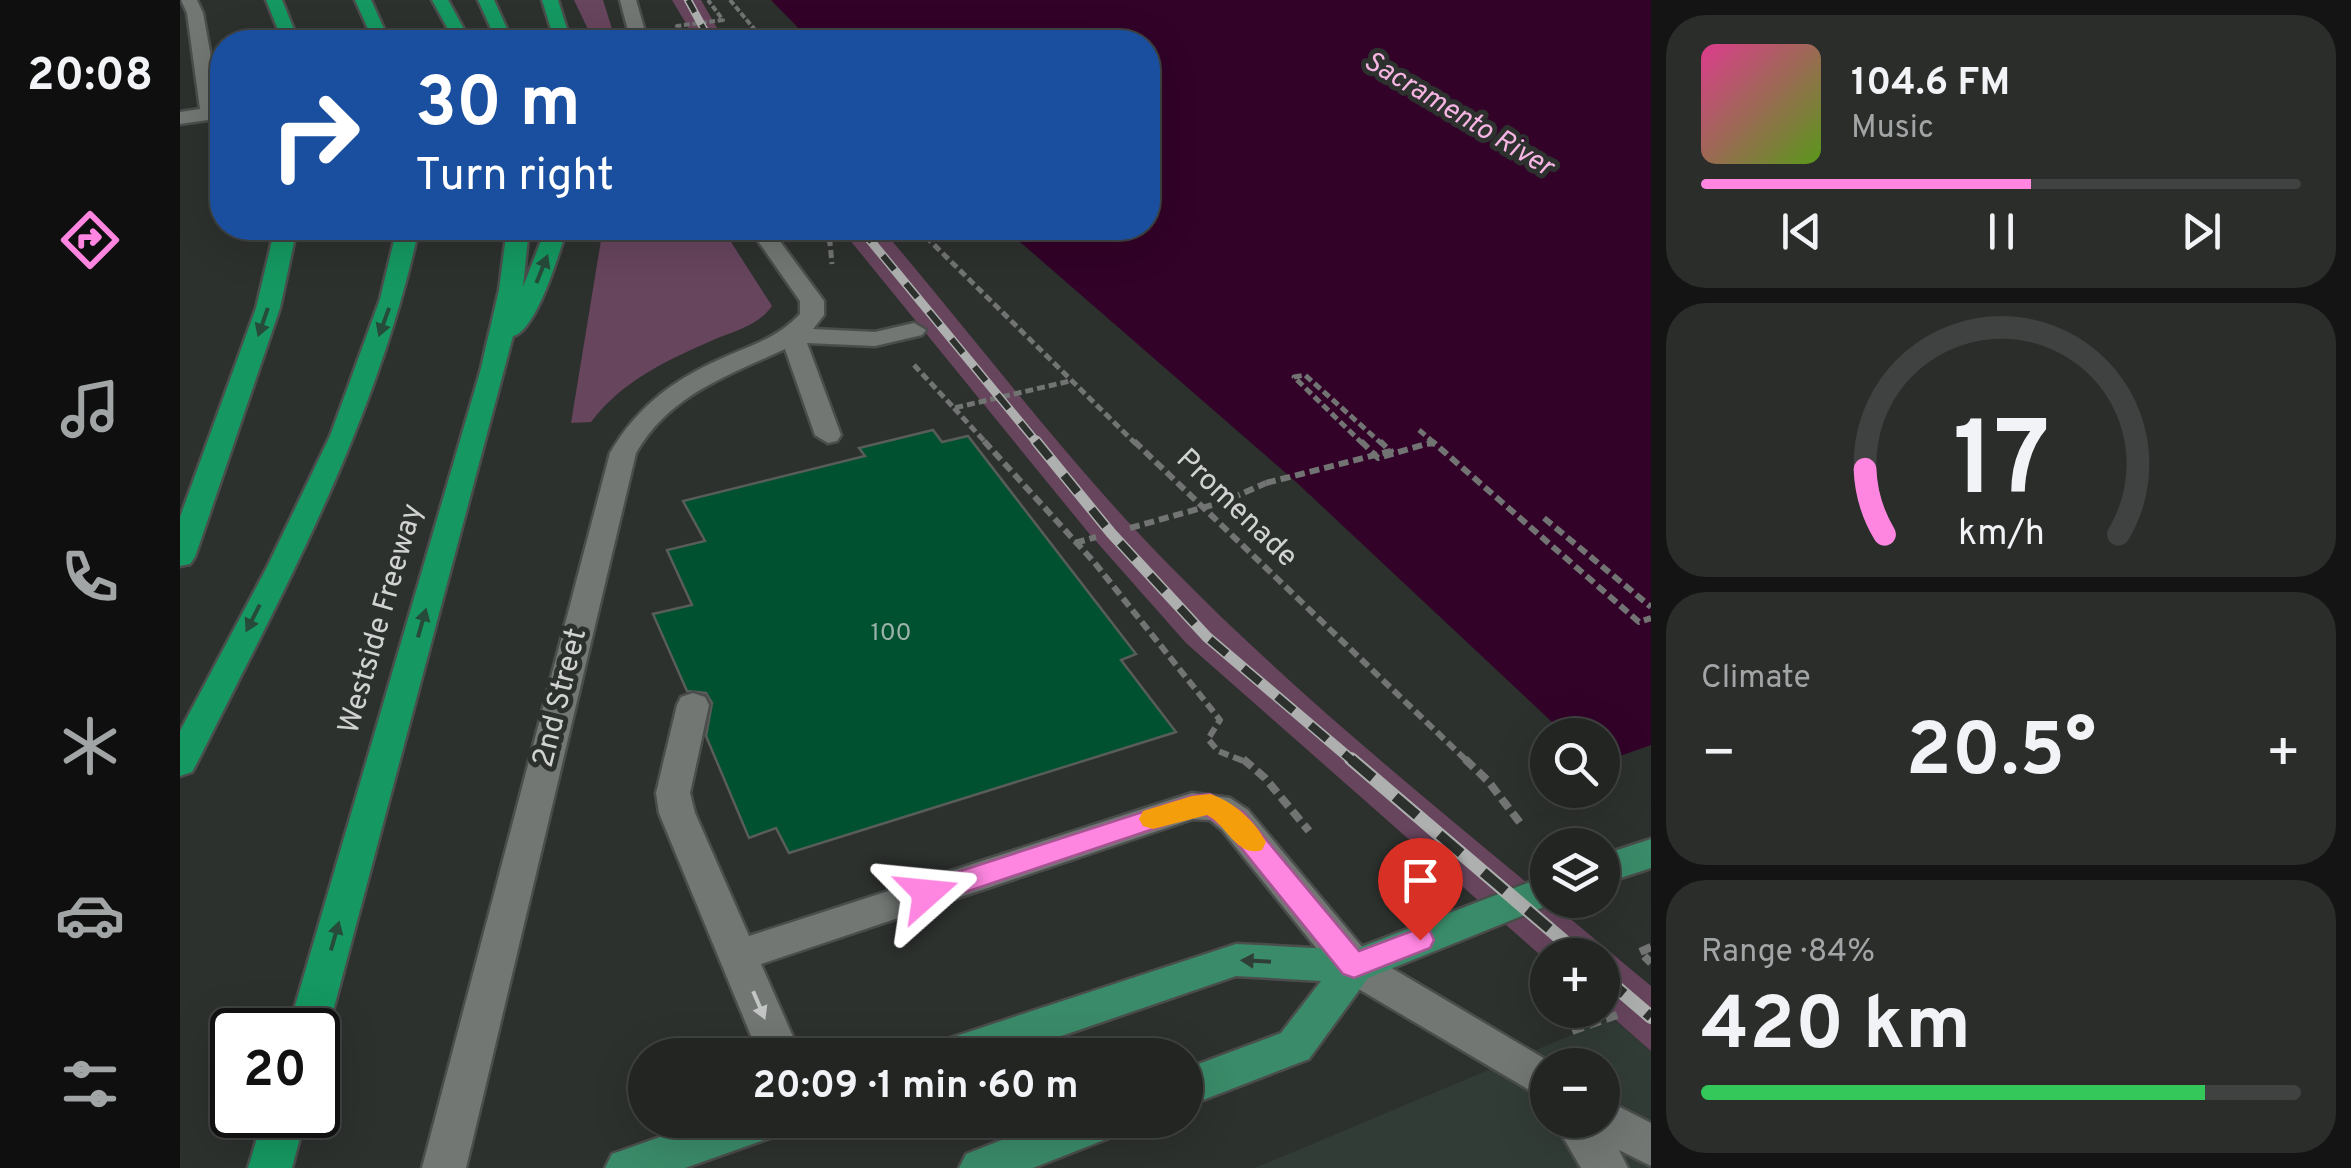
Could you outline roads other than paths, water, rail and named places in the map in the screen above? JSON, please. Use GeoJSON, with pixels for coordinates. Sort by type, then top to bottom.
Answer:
{"type":"FeatureCollection","features":[{"type":"Feature","properties":{"kind":"highway"},"geometry":{"type":"LineString","coordinates":[[274,0],[286,30]]}},
{"type":"Feature","properties":{"kind":"highway"},"geometry":{"type":"LineString","coordinates":[[363,0],[377,30]]}},
{"type":"Feature","properties":{"kind":"highway"},"geometry":{"type":"LineString","coordinates":[[440,0],[456,30]]}},
{"type":"Feature","properties":{"kind":"highway"},"geometry":{"type":"LineString","coordinates":[[486,0],[502,30]]}},
{"type":"Feature","properties":{"kind":"highway"},"geometry":{"type":"LineString","coordinates":[[550,0],[559,30]]}},
{"type":"Feature","properties":{"kind":"highway"},"geometry":{"type":"LineString","coordinates":[[180,557],[268,308],[283,240]]}},
{"type":"Feature","properties":{"kind":"highway"},"geometry":{"type":"LineString","coordinates":[[180,763],[318,490],[398,285],[406,240]]}},
{"type":"Feature","properties":{"kind":"highway","name":"Westside Freeway"},"geometry":{"type":"LineString","coordinates":[[314,1008],[493,372],[511,290],[517,240]]}},
{"type":"Feature","properties":{"kind":"highway"},"geometry":{"type":"LineString","coordinates":[[493,372],[544,266],[552,240]]}},
{"type":"Feature","properties":{"kind":"highway"},"geometry":{"type":"LineString","coordinates":[[270,1168],[278,1138]]}},
{"type":"Feature","properties":{"kind":"main road"},"geometry":{"type":"LineString","coordinates":[[1620,864],[1651,853]]}},
{"type":"Feature","properties":{"kind":"main road"},"geometry":{"type":"LineString","coordinates":[[1004,1038],[1236,960],[1354,966],[1530,897]]}},
{"type":"Feature","properties":{"kind":"main road"},"geometry":{"type":"LineString","coordinates":[[1203,1081],[1295,1046],[1354,966]]}},
{"type":"Feature","properties":{"kind":"main road"},"geometry":{"type":"LineString","coordinates":[[627,1168],[714,1138]]}},
{"type":"Feature","properties":{"kind":"main road"},"geometry":{"type":"LineString","coordinates":[[981,1168],[1058,1138]]}},
{"type":"Feature","properties":{"kind":"street"},"geometry":{"type":"LineString","coordinates":[[190,0],[210,84]]}},
{"type":"Feature","properties":{"kind":"street"},"geometry":{"type":"LineString","coordinates":[[628,0],[637,30]]}},
{"type":"Feature","properties":{"kind":"street"},"geometry":{"type":"LineString","coordinates":[[180,118],[210,114]]}},
{"type":"Feature","properties":{"kind":"street"},"geometry":{"type":"LineString","coordinates":[[768,240],[814,307],[800,329],[828,435]]}},
{"type":"Feature","properties":{"kind":"street"},"geometry":{"type":"LineString","coordinates":[[800,329],[875,339],[914,330]]}},
{"type":"Feature","properties":{"kind":"street","name":"2nd Street"},"geometry":{"type":"LineString","coordinates":[[444,1168],[624,453],[654,409],[685,385],[800,329]]}},
{"type":"Feature","properties":{"kind":"street"},"geometry":{"type":"LineString","coordinates":[[693,705],[673,793],[773,1038]]}},
{"type":"Feature","properties":{"kind":"street"},"geometry":{"type":"LineString","coordinates":[[738,956],[1202,804],[1218,807],[1234,820],[1354,966],[1530,1072]]}},
{"type":"Feature","properties":{"kind":"street"},"geometry":{"type":"LineString","coordinates":[[1620,1128],[1651,1146]]}},
{"type":"Feature","properties":{"kind":"street"},"geometry":{"type":"LineString","coordinates":[[1586,1138],[1606,1168]]}},
{"type":"Feature","properties":{"kind":"water","name":"Sacramento River"},"geometry":{"type":"Polygon","coordinates":[[[771,0],[1651,0],[1651,803],[1620,782],[1620,718],[1548,718],[1295,481],[1018,240],[1160,240],[1160,30],[800,30],[771,0]]]}},
{"type":"Feature","properties":{"kind":"railway"},"geometry":{"type":"LineString","coordinates":[[688,0],[704,30]]}},
{"type":"Feature","properties":{"kind":"railway"},"geometry":{"type":"LineString","coordinates":[[870,240],[1038,444]]}},
{"type":"Feature","properties":{"kind":"railway"},"geometry":{"type":"LineString","coordinates":[[1036,441],[1111,533],[1207,637],[1354,762]]}},
{"type":"Feature","properties":{"kind":"railway"},"geometry":{"type":"LineString","coordinates":[[1351,759],[1560,938]]}},
{"type":"Feature","properties":{"kind":"railway"},"geometry":{"type":"LineString","coordinates":[[1620,990],[1651,1017]]}}]}
